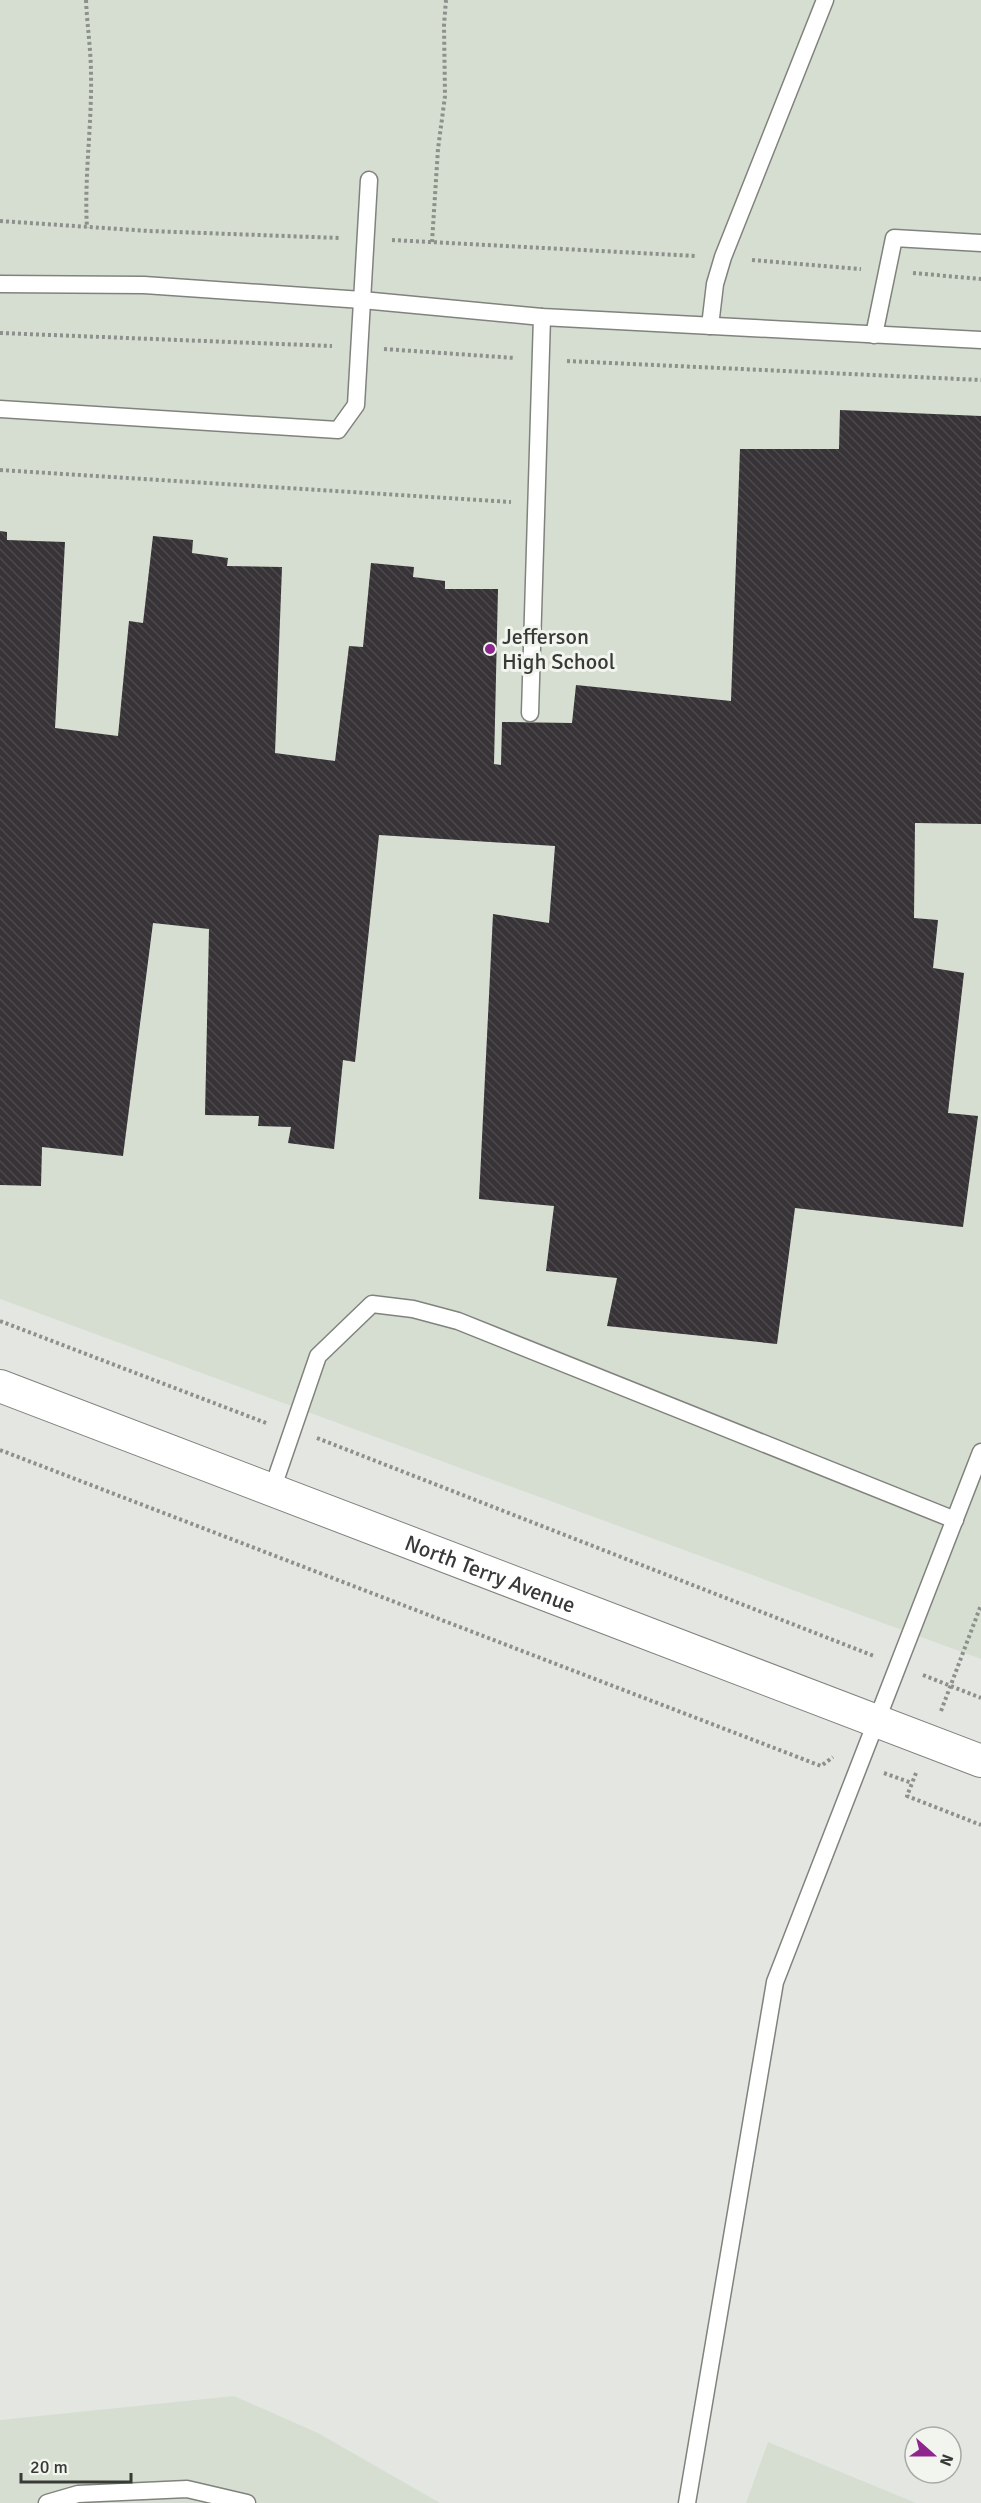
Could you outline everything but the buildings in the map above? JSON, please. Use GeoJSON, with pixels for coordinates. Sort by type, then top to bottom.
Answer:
{"type":"FeatureCollection","features":[{"type":"Feature","properties":{"kind":"street","name":"North Terry Avenue"},"geometry":{"type":"LineString","coordinates":[[0,1386],[981,1761]]}},
{"type":"Feature","properties":{"kind":"lane"},"geometry":{"type":"LineString","coordinates":[[710,326],[715,284],[723,257],[825,0]]}},
{"type":"Feature","properties":{"kind":"lane"},"geometry":{"type":"LineString","coordinates":[[0,410],[338,430],[356,405],[369,180]]}},
{"type":"Feature","properties":{"kind":"lane"},"geometry":{"type":"LineString","coordinates":[[874,335],[894,238],[981,243]]}},
{"type":"Feature","properties":{"kind":"lane"},"geometry":{"type":"LineString","coordinates":[[0,284],[144,285],[363,300],[542,317],[981,340]]}},
{"type":"Feature","properties":{"kind":"lane"},"geometry":{"type":"LineString","coordinates":[[530,713],[542,317]]}},
{"type":"Feature","properties":{"kind":"lane"},"geometry":{"type":"LineString","coordinates":[[272,1490],[318,1356],[372,1304],[414,1309],[459,1321],[955,1520]]}},
{"type":"Feature","properties":{"kind":"lane"},"geometry":{"type":"LineString","coordinates":[[687,2503],[775,1982],[981,1452]]}},
{"type":"Feature","properties":{"kind":"lane"},"geometry":{"type":"LineString","coordinates":[[47,2503],[78,2494],[187,2488],[247,2503]]}},
{"type":"Feature","properties":{"kind":"path"},"geometry":{"type":"LineString","coordinates":[[86,0],[91,74],[89,163],[85,195],[87,228]]}},
{"type":"Feature","properties":{"kind":"path"},"geometry":{"type":"LineString","coordinates":[[432,242],[438,149],[445,96],[446,0]]}},
{"type":"Feature","properties":{"kind":"path"},"geometry":{"type":"LineString","coordinates":[[723,257],[981,279]]}},
{"type":"Feature","properties":{"kind":"path"},"geometry":{"type":"LineString","coordinates":[[0,333],[359,347],[541,359],[981,380]]}},
{"type":"Feature","properties":{"kind":"path"},"geometry":{"type":"LineString","coordinates":[[0,470],[536,504]]}},
{"type":"Feature","properties":{"kind":"path"},"geometry":{"type":"LineString","coordinates":[[0,1321],[263,1422],[317,1438],[981,1698]]}},
{"type":"Feature","properties":{"kind":"path"},"geometry":{"type":"LineString","coordinates":[[0,1450],[820,1766],[836,1755],[912,1783]]}},
{"type":"Feature","properties":{"kind":"shaded area","name":"Jefferson High School"},"geometry":{"type":"Polygon","coordinates":[[[0,0],[981,0],[981,1659],[0,1299],[0,0]]]}},
{"type":"Feature","properties":{"kind":"shaded area"},"geometry":{"type":"Polygon","coordinates":[[[234,2396],[318,2433],[440,2503],[0,2503],[0,2420],[234,2396]]]}},
{"type":"Feature","properties":{"kind":"shaded area"},"geometry":{"type":"Polygon","coordinates":[[[768,2442],[916,2503],[746,2503],[768,2442]]]}},
{"type":"Feature","properties":{"kind":"place","name":"Jefferson High School"},"geometry":{"type":"Point","coordinates":[490,649]}}]}
